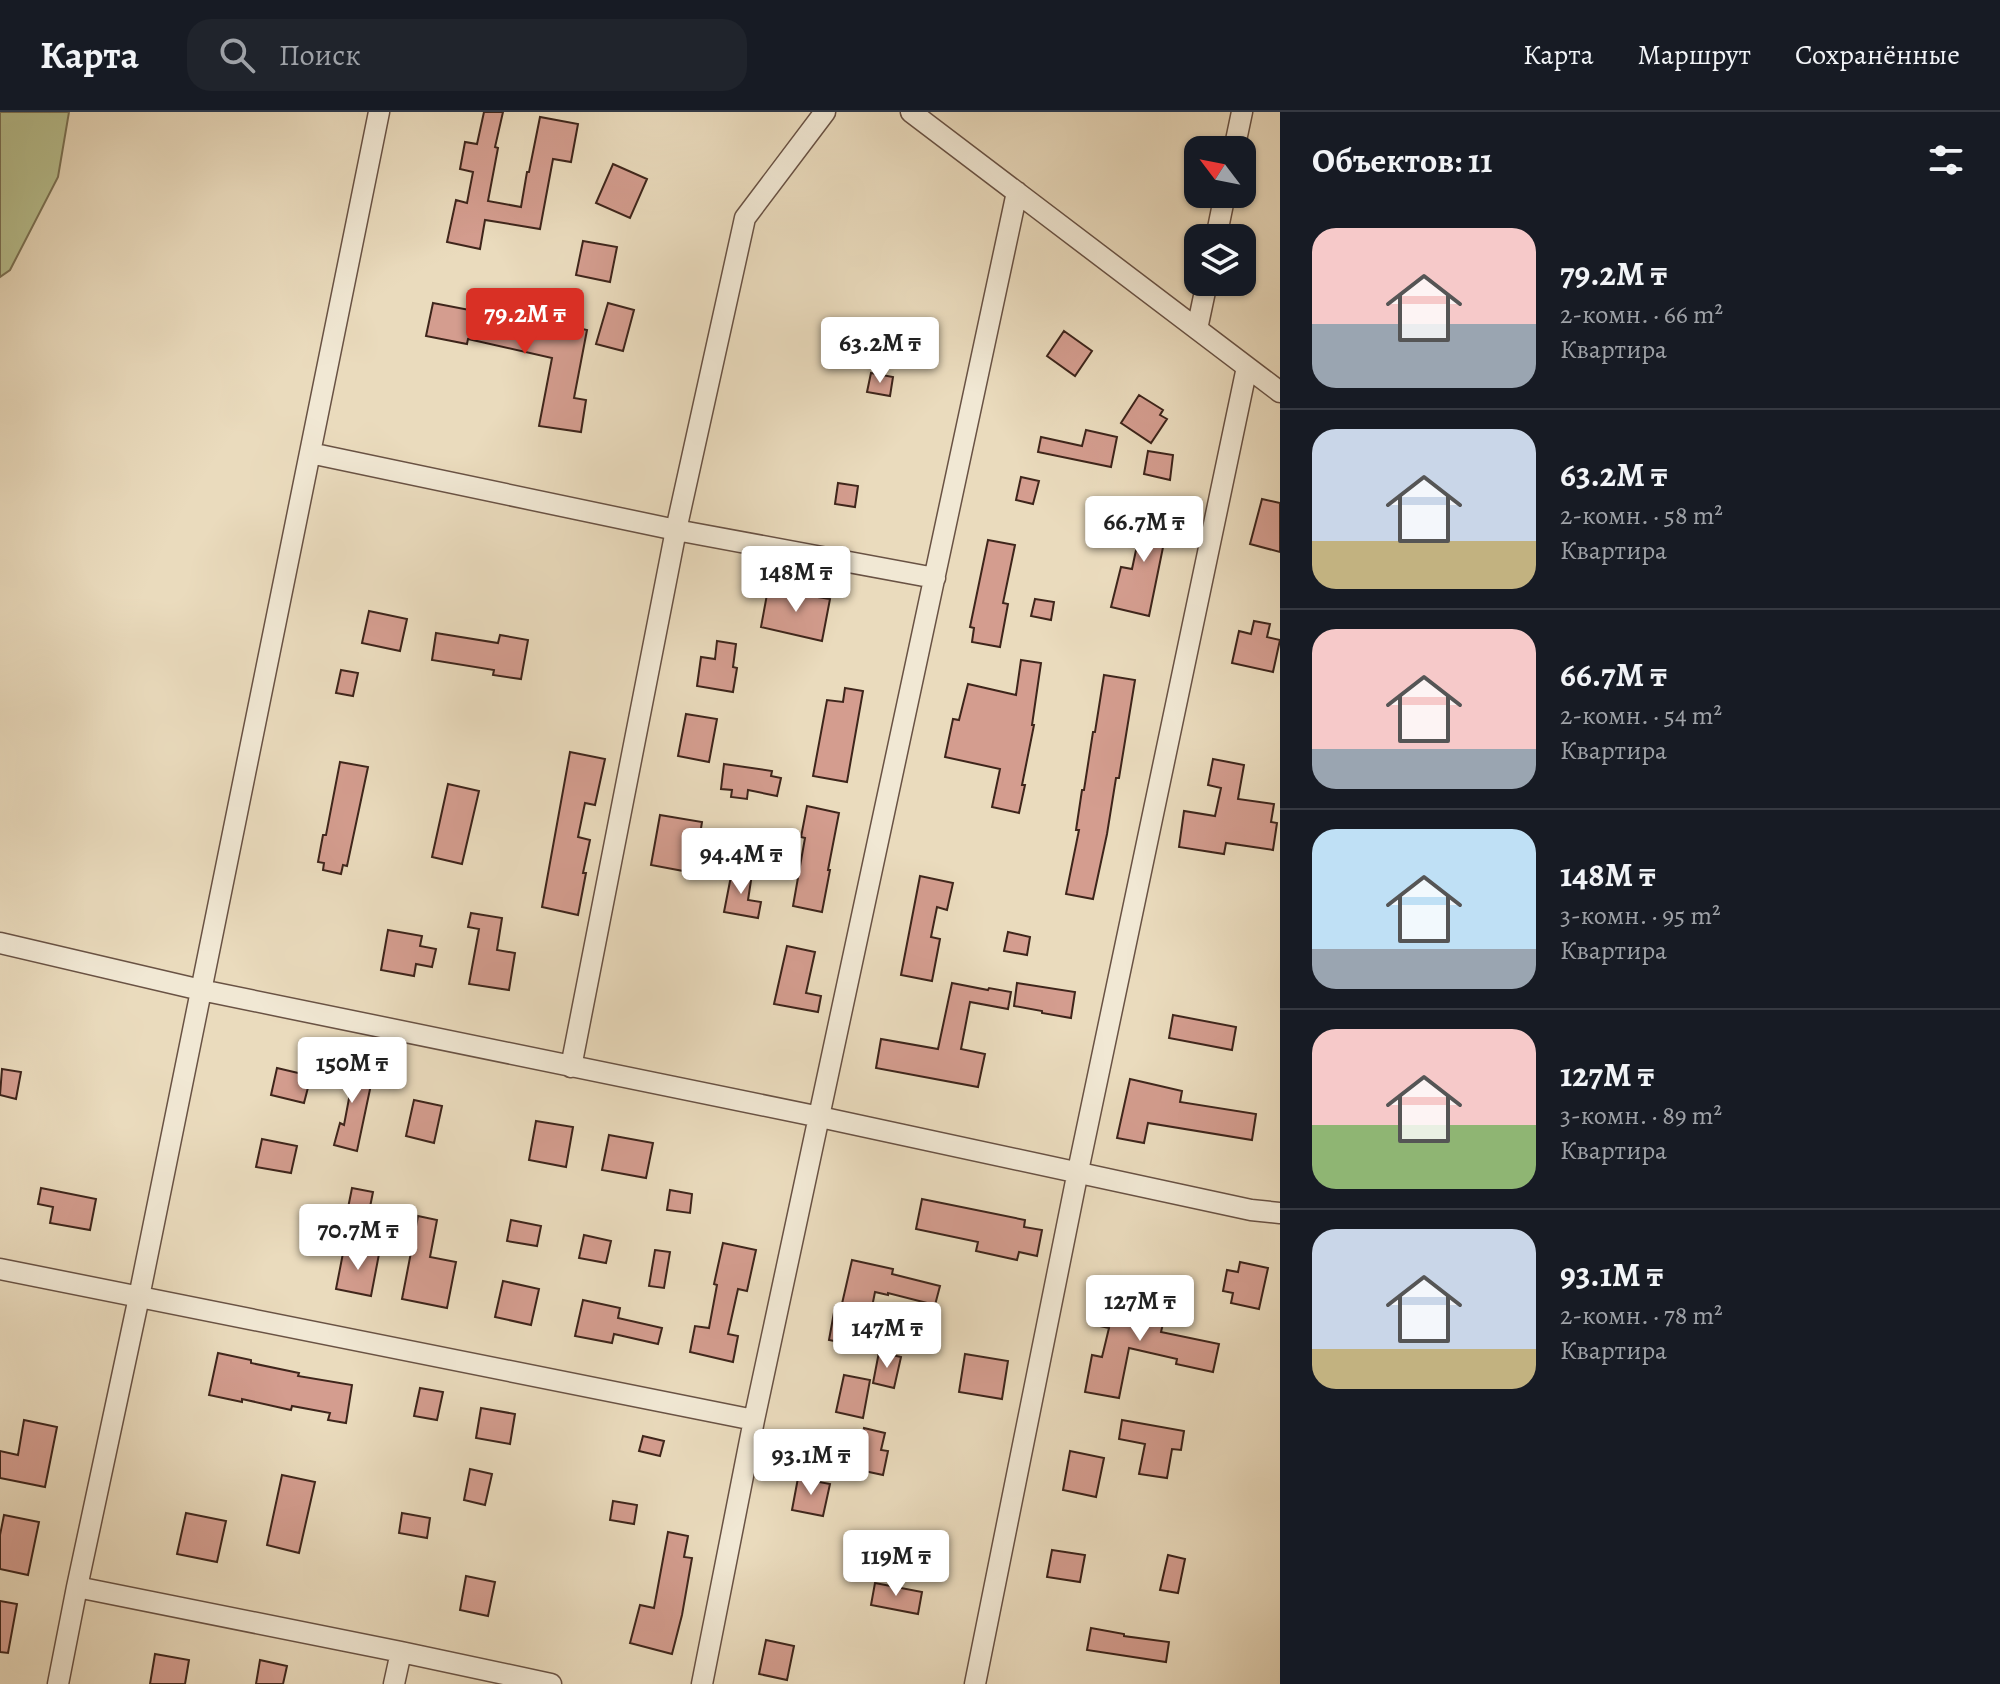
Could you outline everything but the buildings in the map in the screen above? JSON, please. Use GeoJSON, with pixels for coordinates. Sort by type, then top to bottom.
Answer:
{"type":"FeatureCollection","features":[{"type":"Feature","properties":{"kind":"street"},"geometry":{"type":"LineString","coordinates":[[58,1684],[379,112]]}},
{"type":"Feature","properties":{"kind":"street"},"geometry":{"type":"LineString","coordinates":[[571,1067],[676,530],[745,218],[825,112]]}},
{"type":"Feature","properties":{"kind":"street"},"geometry":{"type":"LineString","coordinates":[[1237,136],[1242,112]]}},
{"type":"Feature","properties":{"kind":"street"},"geometry":{"type":"LineString","coordinates":[[918,114],[1280,392]]}},
{"type":"Feature","properties":{"kind":"street"},"geometry":{"type":"LineString","coordinates":[[702,1684],[754,1420],[1017,192]]}},
{"type":"Feature","properties":{"kind":"street"},"geometry":{"type":"LineString","coordinates":[[1197,329],[1204,296]]}},
{"type":"Feature","properties":{"kind":"street"},"geometry":{"type":"LineString","coordinates":[[975,1684],[1078,1171],[1247,367]]}},
{"type":"Feature","properties":{"kind":"street"},"geometry":{"type":"LineString","coordinates":[[310,453],[676,530],[935,578]]}},
{"type":"Feature","properties":{"kind":"street"},"geometry":{"type":"LineString","coordinates":[[0,943],[201,990],[1078,1171],[1251,1210],[1280,1213]]}},
{"type":"Feature","properties":{"kind":"street"},"geometry":{"type":"LineString","coordinates":[[0,1269],[754,1420]]}},
{"type":"Feature","properties":{"kind":"street"},"geometry":{"type":"LineString","coordinates":[[77,1587],[551,1684]]}},
{"type":"Feature","properties":{"kind":"street"},"geometry":{"type":"LineString","coordinates":[[394,1684],[401,1652]]}},
{"type":"Feature","properties":{"kind":"green space"},"geometry":{"type":"Polygon","coordinates":[[[0,112],[69,112],[58,177],[10,270],[0,277],[0,112]]]}}]}
